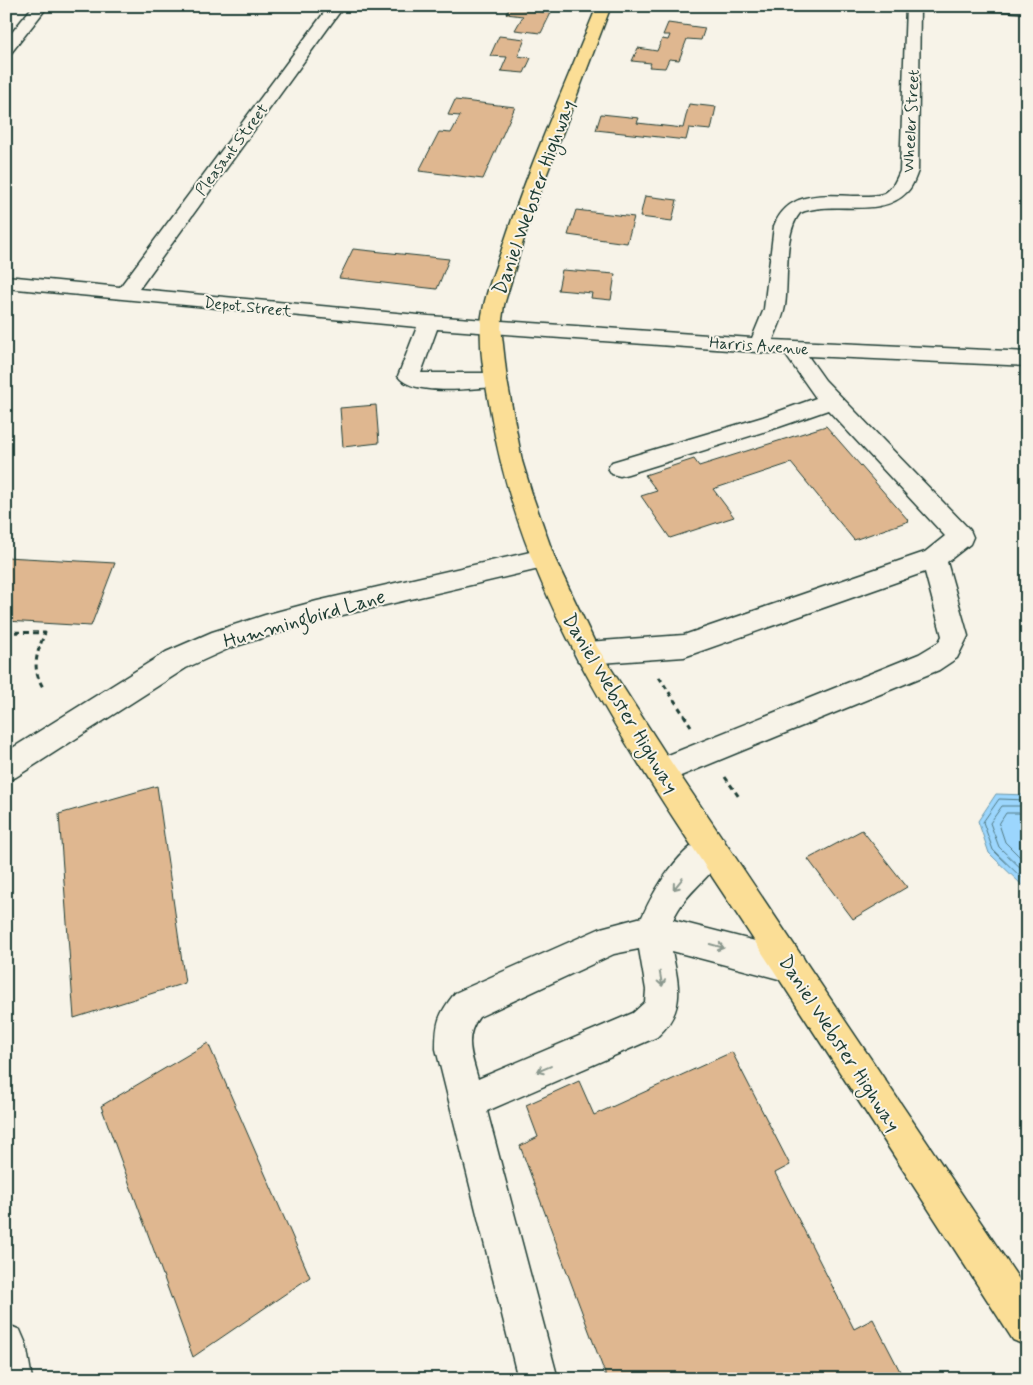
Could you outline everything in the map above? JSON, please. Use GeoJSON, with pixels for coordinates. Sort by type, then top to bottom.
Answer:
{"type":"FeatureCollection","features":[{"type":"Feature","properties":{"kind":"main road","name":"Daniel Webster Highway"},"geometry":{"type":"LineString","coordinates":[[604,6],[521,218],[494,305],[491,327],[496,380],[510,461],[543,559],[587,653],[661,771],[1027,1326]]}},
{"type":"Feature","properties":{"kind":"street"},"geometry":{"type":"LineString","coordinates":[[6,50],[41,6]]}},
{"type":"Feature","properties":{"kind":"street","name":"Pleasant Street"},"geometry":{"type":"LineString","coordinates":[[126,293],[337,6]]}},
{"type":"Feature","properties":{"kind":"street","name":"Wheeler Street"},"geometry":{"type":"LineString","coordinates":[[760,345],[774,310],[784,224],[792,210],[814,201],[871,202],[894,196],[906,185],[909,171],[913,6]]}},
{"type":"Feature","properties":{"kind":"street"},"geometry":{"type":"LineString","coordinates":[[994,6],[1027,9]]}},
{"type":"Feature","properties":{"kind":"street","name":"Depot Street"},"geometry":{"type":"LineString","coordinates":[[6,282],[266,308],[491,327]]}},
{"type":"Feature","properties":{"kind":"street"},"geometry":{"type":"LineString","coordinates":[[430,322],[409,376],[421,382],[496,380]]}},
{"type":"Feature","properties":{"kind":"street","name":"Harris Avenue"},"geometry":{"type":"LineString","coordinates":[[491,327],[791,346],[823,350],[1027,359]]}},
{"type":"Feature","properties":{"kind":"street"},"geometry":{"type":"LineString","coordinates":[[587,653],[684,646],[934,559],[960,537],[817,385],[791,346]]}},
{"type":"Feature","properties":{"kind":"street"},"geometry":{"type":"LineString","coordinates":[[620,468],[771,422],[832,400]]}},
{"type":"Feature","properties":{"kind":"street","name":"Hummingbird Lane"},"geometry":{"type":"LineString","coordinates":[[6,768],[176,660],[221,640],[264,625],[317,611],[543,559]]}},
{"type":"Feature","properties":{"kind":"street"},"geometry":{"type":"LineString","coordinates":[[661,771],[929,662],[948,650],[954,636],[934,559]]}},
{"type":"Feature","properties":{"kind":"street"},"geometry":{"type":"LineString","coordinates":[[467,1102],[645,1025],[657,1014],[662,1002],[663,990],[652,932],[665,901],[679,882],[712,848]]}},
{"type":"Feature","properties":{"kind":"street"},"geometry":{"type":"LineString","coordinates":[[538,1379],[453,1048],[453,1022],[467,1005],[612,940],[652,932],[703,942],[790,966]]}},
{"type":"Feature","properties":{"kind":"street"},"geometry":{"type":"LineString","coordinates":[[6,1344],[12,1379]]}},
{"type":"Feature","properties":{"kind":"path"},"geometry":{"type":"LineString","coordinates":[[6,632],[45,633],[34,666],[36,678],[44,689]]}},
{"type":"Feature","properties":{"kind":"path"},"geometry":{"type":"LineString","coordinates":[[642,649],[739,797]]}},
{"type":"Feature","properties":{"kind":"water"},"geometry":{"type":"Polygon","coordinates":[[[996,794],[1027,795],[1027,890],[989,853],[978,821],[996,794]]]}},
{"type":"Feature","properties":{"kind":"building"},"geometry":{"type":"Polygon","coordinates":[[[509,8],[551,13],[541,33],[515,30],[523,16],[506,14],[509,8]]]}},
{"type":"Feature","properties":{"kind":"building"},"geometry":{"type":"Polygon","coordinates":[[[668,23],[705,28],[701,40],[687,39],[679,60],[669,59],[665,68],[649,67],[651,63],[632,61],[638,48],[657,51],[662,39],[668,40],[670,35],[663,35],[668,23]]]}},
{"type":"Feature","properties":{"kind":"building"},"geometry":{"type":"Polygon","coordinates":[[[499,36],[525,39],[518,56],[531,58],[524,73],[501,71],[507,57],[490,56],[499,36]]]}},
{"type":"Feature","properties":{"kind":"building"},"geometry":{"type":"Polygon","coordinates":[[[455,100],[515,107],[483,179],[419,171],[439,132],[451,133],[460,116],[448,115],[455,100]]]}},
{"type":"Feature","properties":{"kind":"building"},"geometry":{"type":"Polygon","coordinates":[[[689,104],[716,107],[711,130],[689,128],[686,140],[596,130],[601,114],[639,118],[637,123],[683,128],[689,104]]]}},
{"type":"Feature","properties":{"kind":"building"},"geometry":{"type":"Polygon","coordinates":[[[645,196],[677,200],[672,221],[640,217],[645,196]]]}},
{"type":"Feature","properties":{"kind":"building"},"geometry":{"type":"Polygon","coordinates":[[[576,210],[634,217],[627,243],[568,235],[576,210]]]}},
{"type":"Feature","properties":{"kind":"building"},"geometry":{"type":"Polygon","coordinates":[[[353,249],[449,259],[437,289],[339,278],[353,249]]]}},
{"type":"Feature","properties":{"kind":"building"},"geometry":{"type":"Polygon","coordinates":[[[562,270],[615,274],[611,300],[591,298],[592,293],[558,290],[562,270]]]}},
{"type":"Feature","properties":{"kind":"building"},"geometry":{"type":"Polygon","coordinates":[[[376,405],[379,443],[343,447],[340,408],[376,405]]]}},
{"type":"Feature","properties":{"kind":"building"},"geometry":{"type":"Polygon","coordinates":[[[826,426],[909,521],[854,540],[791,463],[713,489],[734,517],[670,538],[641,496],[657,491],[645,475],[694,459],[699,466],[826,426]]]}},
{"type":"Feature","properties":{"kind":"building"},"geometry":{"type":"Polygon","coordinates":[[[6,557],[115,563],[91,626],[6,621],[6,557]]]}},
{"type":"Feature","properties":{"kind":"building"},"geometry":{"type":"Polygon","coordinates":[[[157,786],[185,983],[74,1018],[59,814],[157,786]]]}},
{"type":"Feature","properties":{"kind":"building"},"geometry":{"type":"Polygon","coordinates":[[[862,830],[907,887],[853,919],[808,859],[862,830]]]}},
{"type":"Feature","properties":{"kind":"building"},"geometry":{"type":"Polygon","coordinates":[[[208,1043],[310,1277],[193,1357],[101,1106],[208,1043]]]}},
{"type":"Feature","properties":{"kind":"building"},"geometry":{"type":"Polygon","coordinates":[[[732,1052],[790,1165],[775,1173],[854,1329],[873,1319],[904,1379],[607,1379],[520,1146],[538,1137],[526,1105],[579,1081],[594,1115],[732,1052]]]}}]}
